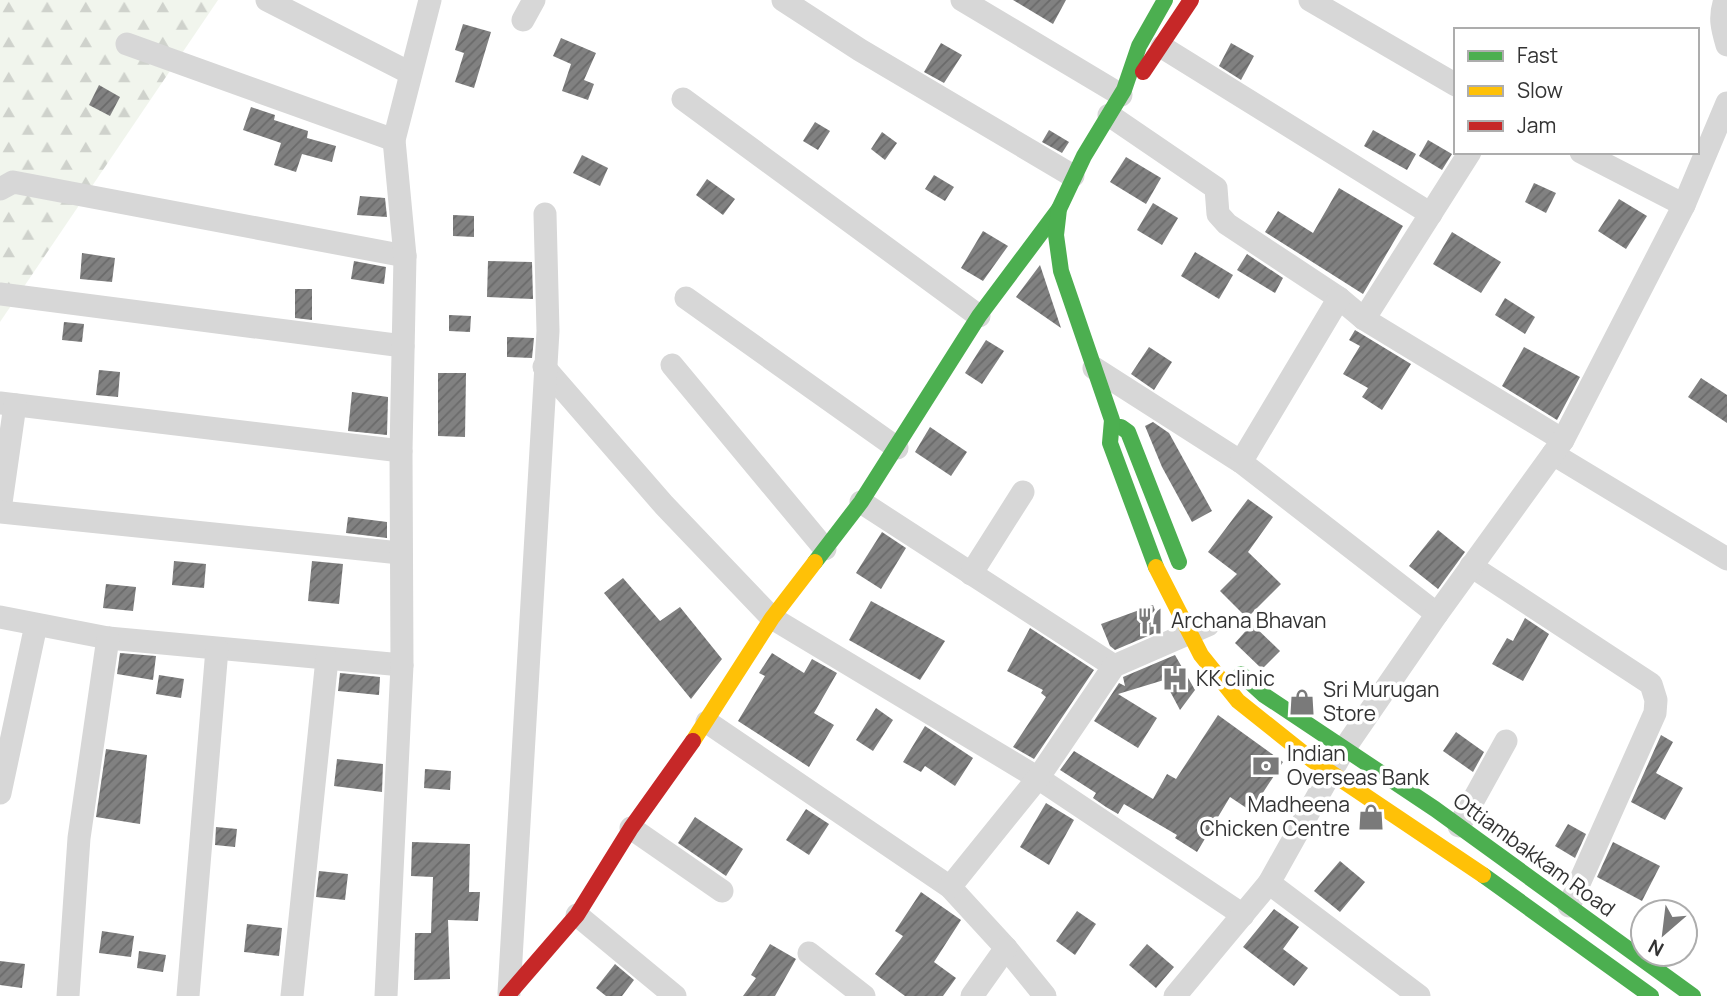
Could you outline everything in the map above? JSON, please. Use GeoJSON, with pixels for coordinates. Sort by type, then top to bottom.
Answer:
{"type":"FeatureCollection","features":[{"type":"Feature","properties":{"kind":"street"},"geometry":{"type":"LineString","coordinates":[[267,0],[410,73]]}},
{"type":"Feature","properties":{"kind":"street"},"geometry":{"type":"LineString","coordinates":[[386,996],[402,665],[400,553],[405,256],[394,140],[430,0]]}},
{"type":"Feature","properties":{"kind":"street"},"geometry":{"type":"LineString","coordinates":[[783,0],[860,50],[1073,176]]}},
{"type":"Feature","properties":{"kind":"street"},"geometry":{"type":"LineString","coordinates":[[962,0],[1118,100],[1216,188],[1218,214],[1227,224],[1339,298],[1364,319],[1727,559]]}},
{"type":"Feature","properties":{"kind":"street"},"geometry":{"type":"LineString","coordinates":[[1118,100],[1139,46],[1165,0]]}},
{"type":"Feature","properties":{"kind":"street"},"geometry":{"type":"LineString","coordinates":[[508,995],[577,915],[631,828],[707,722],[772,618],[861,502],[979,316],[1059,209],[1073,176],[1118,100],[1162,47],[1191,0]]}},
{"type":"Feature","properties":{"kind":"street"},"geometry":{"type":"LineString","coordinates":[[1310,0],[1454,84]]}},
{"type":"Feature","properties":{"kind":"street"},"geometry":{"type":"LineString","coordinates":[[1725,0],[1721,24],[1727,45]]}},
{"type":"Feature","properties":{"kind":"street"},"geometry":{"type":"LineString","coordinates":[[127,44],[394,140]]}},
{"type":"Feature","properties":{"kind":"street"},"geometry":{"type":"LineString","coordinates":[[1162,47],[1431,214]]}},
{"type":"Feature","properties":{"kind":"street"},"geometry":{"type":"LineString","coordinates":[[683,99],[979,316]]}},
{"type":"Feature","properties":{"kind":"street"},"geometry":{"type":"LineString","coordinates":[[1175,996],[1269,883],[1344,749],[1471,566],[1558,447],[1684,205],[1727,103]]}},
{"type":"Feature","properties":{"kind":"street"},"geometry":{"type":"LineString","coordinates":[[1364,319],[1470,154]]}},
{"type":"Feature","properties":{"kind":"street"},"geometry":{"type":"LineString","coordinates":[[1585,154],[1684,205]]}},
{"type":"Feature","properties":{"kind":"street"},"geometry":{"type":"LineString","coordinates":[[0,189],[13,182],[405,256]]}},
{"type":"Feature","properties":{"kind":"street"},"geometry":{"type":"LineString","coordinates":[[1059,209],[1056,235],[1061,271],[1112,420],[1110,443],[1125,485],[1202,626],[1217,678],[1241,704],[1333,772],[1522,902],[1651,996]]}},
{"type":"Feature","properties":{"kind":"street"},"geometry":{"type":"LineString","coordinates":[[508,995],[548,331],[545,214]]}},
{"type":"Feature","properties":{"kind":"street"},"geometry":{"type":"LineString","coordinates":[[0,294],[403,346]]}},
{"type":"Feature","properties":{"kind":"street"},"geometry":{"type":"LineString","coordinates":[[686,298],[897,448]]}},
{"type":"Feature","properties":{"kind":"street"},"geometry":{"type":"LineString","coordinates":[[1241,462],[1339,298]]}},
{"type":"Feature","properties":{"kind":"street"},"geometry":{"type":"LineString","coordinates":[[673,365],[825,549]]}},
{"type":"Feature","properties":{"kind":"street"},"geometry":{"type":"LineString","coordinates":[[544,367],[664,505],[772,618],[1038,778],[1243,915]]}},
{"type":"Feature","properties":{"kind":"street"},"geometry":{"type":"LineString","coordinates":[[1094,368],[1241,462],[1437,614]]}},
{"type":"Feature","properties":{"kind":"street"},"geometry":{"type":"LineString","coordinates":[[400,553],[0,511],[8,404],[401,451]]}},
{"type":"Feature","properties":{"kind":"street"},"geometry":{"type":"LineString","coordinates":[[1112,420],[1128,432],[1186,579]]}},
{"type":"Feature","properties":{"kind":"street"},"geometry":{"type":"LineString","coordinates":[[971,574],[1023,492]]}},
{"type":"Feature","properties":{"kind":"street"},"geometry":{"type":"LineString","coordinates":[[861,502],[1114,666]]}},
{"type":"Feature","properties":{"kind":"street"},"geometry":{"type":"LineString","coordinates":[[1471,566],[1651,684],[1656,700],[1654,713],[1569,906]]}},
{"type":"Feature","properties":{"kind":"street"},"geometry":{"type":"LineString","coordinates":[[0,617],[108,638],[402,665]]}},
{"type":"Feature","properties":{"kind":"street"},"geometry":{"type":"LineString","coordinates":[[0,793],[37,625]]}},
{"type":"Feature","properties":{"kind":"street"},"geometry":{"type":"LineString","coordinates":[[950,887],[1038,778],[1114,666],[1202,626]]}},
{"type":"Feature","properties":{"kind":"street"},"geometry":{"type":"LineString","coordinates":[[68,996],[79,838],[108,638]]}},
{"type":"Feature","properties":{"kind":"street"},"geometry":{"type":"LineString","coordinates":[[188,996],[217,649]]}},
{"type":"Feature","properties":{"kind":"street","name":"Ottiambakkam Road"},"geometry":{"type":"LineString","coordinates":[[1227,656],[1264,695],[1459,826],[1693,996]]}},
{"type":"Feature","properties":{"kind":"street"},"geometry":{"type":"LineString","coordinates":[[292,996],[327,659]]}},
{"type":"Feature","properties":{"kind":"street"},"geometry":{"type":"LineString","coordinates":[[707,722],[950,887],[1006,948],[1045,996]]}},
{"type":"Feature","properties":{"kind":"street"},"geometry":{"type":"LineString","coordinates":[[1459,826],[1506,741]]}},
{"type":"Feature","properties":{"kind":"street"},"geometry":{"type":"LineString","coordinates":[[631,828],[722,891]]}},
{"type":"Feature","properties":{"kind":"street"},"geometry":{"type":"LineString","coordinates":[[1269,883],[1419,996]]}},
{"type":"Feature","properties":{"kind":"street"},"geometry":{"type":"LineString","coordinates":[[577,915],[675,996]]}},
{"type":"Feature","properties":{"kind":"street"},"geometry":{"type":"LineString","coordinates":[[972,996],[1006,948]]}},
{"type":"Feature","properties":{"kind":"street"},"geometry":{"type":"LineString","coordinates":[[809,953],[864,996]]}},
{"type":"Feature","properties":{"kind":"green space"},"geometry":{"type":"Polygon","coordinates":[[[0,0],[218,0],[0,322],[0,0]]]}},
{"type":"Feature","properties":{"kind":"building"},"geometry":{"type":"Polygon","coordinates":[[[1013,0],[1066,0],[1053,24],[1013,0]]]}},
{"type":"Feature","properties":{"kind":"building"},"geometry":{"type":"Polygon","coordinates":[[[463,24],[491,32],[474,88],[455,82],[464,53],[455,50],[463,24]]]}},
{"type":"Feature","properties":{"kind":"building"},"geometry":{"type":"Polygon","coordinates":[[[561,38],[596,53],[584,80],[594,84],[588,100],[562,91],[571,64],[553,56],[561,38]]]}},
{"type":"Feature","properties":{"kind":"building"},"geometry":{"type":"Polygon","coordinates":[[[941,43],[962,55],[944,83],[924,72],[941,43]]]}},
{"type":"Feature","properties":{"kind":"building"},"geometry":{"type":"Polygon","coordinates":[[[1231,43],[1254,56],[1241,80],[1219,66],[1231,43]]]}},
{"type":"Feature","properties":{"kind":"building"},"geometry":{"type":"Polygon","coordinates":[[[99,85],[120,97],[110,116],[89,105],[99,85]]]}},
{"type":"Feature","properties":{"kind":"building"},"geometry":{"type":"Polygon","coordinates":[[[251,107],[275,115],[274,120],[308,131],[307,138],[336,146],[332,162],[302,154],[296,172],[274,165],[281,143],[243,130],[251,107]]]}},
{"type":"Feature","properties":{"kind":"building"},"geometry":{"type":"Polygon","coordinates":[[[815,122],[830,131],[818,150],[803,141],[815,122]]]}},
{"type":"Feature","properties":{"kind":"building"},"geometry":{"type":"Polygon","coordinates":[[[1049,130],[1069,142],[1062,153],[1042,142],[1049,130]]]}},
{"type":"Feature","properties":{"kind":"building"},"geometry":{"type":"Polygon","coordinates":[[[1373,130],[1416,154],[1407,170],[1364,146],[1373,130]]]}},
{"type":"Feature","properties":{"kind":"building"},"geometry":{"type":"Polygon","coordinates":[[[882,132],[897,143],[885,160],[871,149],[882,132]]]}},
{"type":"Feature","properties":{"kind":"building"},"geometry":{"type":"Polygon","coordinates":[[[1428,140],[1452,154],[1442,170],[1419,156],[1428,140]]]}},
{"type":"Feature","properties":{"kind":"building"},"geometry":{"type":"Polygon","coordinates":[[[582,155],[608,168],[600,186],[573,173],[582,155]]]}},
{"type":"Feature","properties":{"kind":"building"},"geometry":{"type":"Polygon","coordinates":[[[1126,157],[1161,178],[1146,204],[1110,182],[1126,157]]]}},
{"type":"Feature","properties":{"kind":"building"},"geometry":{"type":"Polygon","coordinates":[[[934,175],[954,187],[945,201],[925,189],[934,175]]]}},
{"type":"Feature","properties":{"kind":"building"},"geometry":{"type":"Polygon","coordinates":[[[707,179],[735,199],[723,215],[696,195],[707,179]]]}},
{"type":"Feature","properties":{"kind":"building"},"geometry":{"type":"Polygon","coordinates":[[[1534,183],[1556,193],[1546,213],[1525,202],[1534,183]]]}},
{"type":"Feature","properties":{"kind":"building"},"geometry":{"type":"Polygon","coordinates":[[[1339,188],[1403,226],[1363,294],[1265,232],[1278,211],[1313,233],[1339,188]]]}},
{"type":"Feature","properties":{"kind":"building"},"geometry":{"type":"Polygon","coordinates":[[[360,196],[385,198],[387,217],[357,215],[360,196]]]}},
{"type":"Feature","properties":{"kind":"building"},"geometry":{"type":"Polygon","coordinates":[[[1619,199],[1647,216],[1626,249],[1598,231],[1619,199]]]}},
{"type":"Feature","properties":{"kind":"building"},"geometry":{"type":"Polygon","coordinates":[[[1153,203],[1178,218],[1162,245],[1137,230],[1153,203]]]}},
{"type":"Feature","properties":{"kind":"building"},"geometry":{"type":"Polygon","coordinates":[[[453,215],[474,216],[474,237],[453,236],[453,215]]]}},
{"type":"Feature","properties":{"kind":"building"},"geometry":{"type":"Polygon","coordinates":[[[983,231],[1008,246],[983,281],[961,268],[983,231]]]}},
{"type":"Feature","properties":{"kind":"building"},"geometry":{"type":"Polygon","coordinates":[[[1452,232],[1501,262],[1481,293],[1433,264],[1452,232]]]}},
{"type":"Feature","properties":{"kind":"building"},"geometry":{"type":"Polygon","coordinates":[[[1195,252],[1233,275],[1219,299],[1181,276],[1195,252]]]}},
{"type":"Feature","properties":{"kind":"building"},"geometry":{"type":"Polygon","coordinates":[[[82,253],[115,258],[112,282],[80,279],[82,253]]]}},
{"type":"Feature","properties":{"kind":"building"},"geometry":{"type":"Polygon","coordinates":[[[1247,254],[1283,278],[1275,293],[1237,270],[1247,254]]]}},
{"type":"Feature","properties":{"kind":"building"},"geometry":{"type":"Polygon","coordinates":[[[354,261],[386,267],[384,284],[351,279],[354,261]]]}},
{"type":"Feature","properties":{"kind":"building"},"geometry":{"type":"Polygon","coordinates":[[[488,261],[532,262],[533,299],[487,297],[488,261]]]}},
{"type":"Feature","properties":{"kind":"building"},"geometry":{"type":"Polygon","coordinates":[[[1040,265],[1061,328],[1016,297],[1040,265]]]}},
{"type":"Feature","properties":{"kind":"building"},"geometry":{"type":"Polygon","coordinates":[[[295,289],[312,289],[312,320],[295,318],[295,289]]]}},
{"type":"Feature","properties":{"kind":"building"},"geometry":{"type":"Polygon","coordinates":[[[1505,298],[1535,317],[1525,334],[1495,315],[1505,298]]]}},
{"type":"Feature","properties":{"kind":"building"},"geometry":{"type":"Polygon","coordinates":[[[449,315],[471,316],[470,332],[449,331],[449,315]]]}},
{"type":"Feature","properties":{"kind":"building"},"geometry":{"type":"Polygon","coordinates":[[[64,322],[84,324],[82,342],[62,340],[64,322]]]}},
{"type":"Feature","properties":{"kind":"building"},"geometry":{"type":"Polygon","coordinates":[[[1355,330],[1411,364],[1382,410],[1362,397],[1368,388],[1343,374],[1360,346],[1349,340],[1355,330]]]}},
{"type":"Feature","properties":{"kind":"building"},"geometry":{"type":"Polygon","coordinates":[[[507,337],[534,338],[532,358],[507,357],[507,337]]]}},
{"type":"Feature","properties":{"kind":"building"},"geometry":{"type":"Polygon","coordinates":[[[986,340],[1004,351],[982,384],[965,373],[986,340]]]}},
{"type":"Feature","properties":{"kind":"building"},"geometry":{"type":"Polygon","coordinates":[[[1149,347],[1172,362],[1154,390],[1131,374],[1149,347]]]}},
{"type":"Feature","properties":{"kind":"building"},"geometry":{"type":"Polygon","coordinates":[[[1524,347],[1580,377],[1557,420],[1502,386],[1524,347]]]}},
{"type":"Feature","properties":{"kind":"building"},"geometry":{"type":"Polygon","coordinates":[[[99,370],[120,372],[118,397],[96,395],[99,370]]]}},
{"type":"Feature","properties":{"kind":"building"},"geometry":{"type":"Polygon","coordinates":[[[438,373],[466,373],[465,437],[438,436],[438,373]]]}},
{"type":"Feature","properties":{"kind":"building"},"geometry":{"type":"Polygon","coordinates":[[[1701,378],[1727,395],[1727,423],[1688,397],[1701,378]]]}},
{"type":"Feature","properties":{"kind":"building"},"geometry":{"type":"Polygon","coordinates":[[[352,392],[388,397],[387,435],[348,431],[352,392]]]}},
{"type":"Feature","properties":{"kind":"building"},"geometry":{"type":"Polygon","coordinates":[[[1153,422],[1169,433],[1212,511],[1192,522],[1162,467],[1145,426],[1153,422]]]}},
{"type":"Feature","properties":{"kind":"building"},"geometry":{"type":"Polygon","coordinates":[[[930,427],[967,452],[951,476],[915,452],[930,427]]]}},
{"type":"Feature","properties":{"kind":"building"},"geometry":{"type":"Polygon","coordinates":[[[1248,499],[1273,517],[1248,552],[1281,584],[1247,618],[1220,591],[1237,574],[1208,552],[1248,499]]]}},
{"type":"Feature","properties":{"kind":"building"},"geometry":{"type":"Polygon","coordinates":[[[348,517],[387,522],[387,538],[346,533],[348,517]]]}},
{"type":"Feature","properties":{"kind":"building"},"geometry":{"type":"Polygon","coordinates":[[[1438,530],[1465,552],[1438,589],[1409,566],[1438,530]]]}},
{"type":"Feature","properties":{"kind":"building"},"geometry":{"type":"Polygon","coordinates":[[[882,532],[906,548],[881,589],[856,573],[882,532]]]}},
{"type":"Feature","properties":{"kind":"building"},"geometry":{"type":"Polygon","coordinates":[[[174,561],[206,564],[204,588],[172,585],[174,561]]]}},
{"type":"Feature","properties":{"kind":"building"},"geometry":{"type":"Polygon","coordinates":[[[312,561],[343,564],[339,604],[308,601],[312,561]]]}},
{"type":"Feature","properties":{"kind":"building"},"geometry":{"type":"Polygon","coordinates":[[[623,578],[660,621],[680,607],[722,659],[691,699],[604,593],[623,578]]]}},
{"type":"Feature","properties":{"kind":"building"},"geometry":{"type":"Polygon","coordinates":[[[106,584],[136,587],[133,611],[103,608],[106,584]]]}},
{"type":"Feature","properties":{"kind":"building"},"geometry":{"type":"Polygon","coordinates":[[[871,601],[945,641],[920,680],[849,640],[871,601]]]}},
{"type":"Feature","properties":{"kind":"building"},"geometry":{"type":"Polygon","coordinates":[[[1153,605],[1162,630],[1115,650],[1110,646],[1101,624],[1153,605]]]}},
{"type":"Feature","properties":{"kind":"building"},"geometry":{"type":"Polygon","coordinates":[[[1525,618],[1549,634],[1523,681],[1492,664],[1507,638],[1513,641],[1525,618]]]}},
{"type":"Feature","properties":{"kind":"building"},"geometry":{"type":"Polygon","coordinates":[[[1252,624],[1280,651],[1262,669],[1235,643],[1252,624]]]}},
{"type":"Feature","properties":{"kind":"building"},"geometry":{"type":"Polygon","coordinates":[[[1030,628],[1094,670],[1034,759],[1013,747],[1046,697],[1041,693],[1043,690],[1007,671],[1030,628]]]}},
{"type":"Feature","properties":{"kind":"building"},"geometry":{"type":"Polygon","coordinates":[[[120,653],[156,656],[153,680],[117,674],[120,653]]]}},
{"type":"Feature","properties":{"kind":"building"},"geometry":{"type":"Polygon","coordinates":[[[772,653],[804,673],[812,659],[837,673],[814,713],[834,725],[809,767],[738,721],[765,676],[759,673],[772,653]]]}},
{"type":"Feature","properties":{"kind":"building"},"geometry":{"type":"Polygon","coordinates":[[[1175,655],[1195,690],[1180,710],[1164,680],[1118,694],[1157,718],[1138,748],[1094,721],[1119,683],[1125,686],[1123,677],[1175,655]]]}},
{"type":"Feature","properties":{"kind":"building"},"geometry":{"type":"Polygon","coordinates":[[[340,673],[380,677],[379,695],[338,691],[340,673]]]}},
{"type":"Feature","properties":{"kind":"building"},"geometry":{"type":"Polygon","coordinates":[[[159,675],[184,679],[181,698],[156,694],[159,675]]]}},
{"type":"Feature","properties":{"kind":"building"},"geometry":{"type":"Polygon","coordinates":[[[876,708],[893,720],[873,751],[856,740],[876,708]]]}},
{"type":"Feature","properties":{"kind":"building"},"geometry":{"type":"Polygon","coordinates":[[[1218,715],[1283,762],[1251,811],[1230,797],[1197,852],[1175,838],[1177,835],[1124,804],[1118,814],[1106,807],[1093,798],[1096,793],[1060,770],[1074,751],[1153,799],[1167,774],[1176,779],[1218,715]]]}},
{"type":"Feature","properties":{"kind":"building"},"geometry":{"type":"Polygon","coordinates":[[[925,726],[973,758],[955,786],[925,766],[921,772],[903,762],[925,726]]]}},
{"type":"Feature","properties":{"kind":"building"},"geometry":{"type":"Polygon","coordinates":[[[1456,732],[1484,752],[1473,772],[1443,751],[1456,732]]]}},
{"type":"Feature","properties":{"kind":"building"},"geometry":{"type":"Polygon","coordinates":[[[1661,735],[1673,742],[1656,773],[1683,788],[1665,820],[1631,802],[1661,735]]]}},
{"type":"Feature","properties":{"kind":"building"},"geometry":{"type":"Polygon","coordinates":[[[106,749],[147,755],[140,824],[96,817],[106,749]]]}},
{"type":"Feature","properties":{"kind":"building"},"geometry":{"type":"Polygon","coordinates":[[[337,759],[383,764],[382,792],[334,786],[337,759]]]}},
{"type":"Feature","properties":{"kind":"building"},"geometry":{"type":"Polygon","coordinates":[[[425,769],[451,771],[450,790],[424,788],[425,769]]]}},
{"type":"Feature","properties":{"kind":"building"},"geometry":{"type":"Polygon","coordinates":[[[1046,803],[1074,820],[1049,865],[1020,847],[1046,803]]]}},
{"type":"Feature","properties":{"kind":"building"},"geometry":{"type":"Polygon","coordinates":[[[806,809],[829,824],[809,855],[786,840],[806,809]]]}},
{"type":"Feature","properties":{"kind":"building"},"geometry":{"type":"Polygon","coordinates":[[[695,817],[743,849],[726,876],[678,843],[695,817]]]}},
{"type":"Feature","properties":{"kind":"building"},"geometry":{"type":"Polygon","coordinates":[[[1568,824],[1586,834],[1575,858],[1555,846],[1568,824]]]}},
{"type":"Feature","properties":{"kind":"building"},"geometry":{"type":"Polygon","coordinates":[[[216,827],[237,829],[235,847],[215,845],[216,827]]]}},
{"type":"Feature","properties":{"kind":"building"},"geometry":{"type":"Polygon","coordinates":[[[412,842],[470,844],[469,892],[480,892],[478,921],[448,920],[450,979],[414,980],[415,933],[431,933],[433,877],[411,876],[412,842]]]}},
{"type":"Feature","properties":{"kind":"building"},"geometry":{"type":"Polygon","coordinates":[[[1613,842],[1660,866],[1644,898],[1636,898],[1597,877],[1613,842]]]}},
{"type":"Feature","properties":{"kind":"building"},"geometry":{"type":"Polygon","coordinates":[[[1340,861],[1365,882],[1340,912],[1314,891],[1340,861]]]}},
{"type":"Feature","properties":{"kind":"building"},"geometry":{"type":"Polygon","coordinates":[[[319,871],[348,874],[345,900],[316,897],[319,871]]]}},
{"type":"Feature","properties":{"kind":"building"},"geometry":{"type":"Polygon","coordinates":[[[921,892],[961,920],[934,962],[956,978],[943,996],[905,996],[875,974],[903,936],[895,931],[921,892]]]}},
{"type":"Feature","properties":{"kind":"building"},"geometry":{"type":"Polygon","coordinates":[[[1274,909],[1299,927],[1283,949],[1308,968],[1294,986],[1243,947],[1274,909]]]}},
{"type":"Feature","properties":{"kind":"building"},"geometry":{"type":"Polygon","coordinates":[[[1077,911],[1096,924],[1075,955],[1056,941],[1077,911]]]}},
{"type":"Feature","properties":{"kind":"building"},"geometry":{"type":"Polygon","coordinates":[[[247,924],[282,928],[279,956],[244,952],[247,924]]]}},
{"type":"Feature","properties":{"kind":"building"},"geometry":{"type":"Polygon","coordinates":[[[102,931],[134,936],[131,957],[99,953],[102,931]]]}},
{"type":"Feature","properties":{"kind":"building"},"geometry":{"type":"Polygon","coordinates":[[[770,944],[796,959],[775,996],[743,996],[756,978],[751,975],[770,944]]]}},
{"type":"Feature","properties":{"kind":"building"},"geometry":{"type":"Polygon","coordinates":[[[1147,944],[1174,967],[1156,988],[1129,965],[1147,944]]]}},
{"type":"Feature","properties":{"kind":"building"},"geometry":{"type":"Polygon","coordinates":[[[139,951],[166,955],[163,972],[137,968],[139,951]]]}},
{"type":"Feature","properties":{"kind":"building"},"geometry":{"type":"Polygon","coordinates":[[[0,961],[25,964],[22,988],[0,985],[0,961]]]}},
{"type":"Feature","properties":{"kind":"building"},"geometry":{"type":"Polygon","coordinates":[[[615,964],[634,980],[622,996],[606,996],[596,988],[615,964]]]}},
{"type":"Feature","properties":{"kind":"traffic: fast"},"geometry":{"type":"LineString","coordinates":[[1156,567],[1110,443],[1112,420],[1061,271],[1056,235],[1059,209],[1084,156],[1124,90],[1139,46],[1165,0]]}},
{"type":"Feature","properties":{"kind":"traffic: fast"},"geometry":{"type":"LineString","coordinates":[[815,562],[861,502],[979,316],[1059,209]]}},
{"type":"Feature","properties":{"kind":"traffic: fast"},"geometry":{"type":"LineString","coordinates":[[1121,427],[1128,432],[1179,562]]}},
{"type":"Feature","properties":{"kind":"traffic: fast"},"geometry":{"type":"LineString","coordinates":[[1241,674],[1264,695],[1435,809],[1693,996]]}},
{"type":"Feature","properties":{"kind":"traffic: fast"},"geometry":{"type":"LineString","coordinates":[[1483,875],[1651,996]]}},
{"type":"Feature","properties":{"kind":"traffic: slow"},"geometry":{"type":"LineString","coordinates":[[693,741],[772,618],[815,562]]}},
{"type":"Feature","properties":{"kind":"traffic: slow"},"geometry":{"type":"LineString","coordinates":[[1156,567],[1201,655],[1238,701],[1312,760],[1483,875]]}},
{"type":"Feature","properties":{"kind":"traffic: jam"},"geometry":{"type":"LineString","coordinates":[[1143,72],[1191,0]]}},
{"type":"Feature","properties":{"kind":"traffic: jam"},"geometry":{"type":"LineString","coordinates":[[507,996],[577,915],[631,828],[693,741]]}},
{"type":"Feature","properties":{"kind":"place","name":"Archana Bhavan"},"geometry":{"type":"Point","coordinates":[1150,621]}},
{"type":"Feature","properties":{"kind":"place","name":"KK clinic"},"geometry":{"type":"Point","coordinates":[1175,679]}},
{"type":"Feature","properties":{"kind":"place","name":"Sri Murugan Store"},"geometry":{"type":"Point","coordinates":[1302,702]}},
{"type":"Feature","properties":{"kind":"place","name":"Indian Overseas Bank"},"geometry":{"type":"Point","coordinates":[1266,766]}},
{"type":"Feature","properties":{"kind":"place","name":"Madheena Chicken Centre"},"geometry":{"type":"Point","coordinates":[1371,817]}}]}
